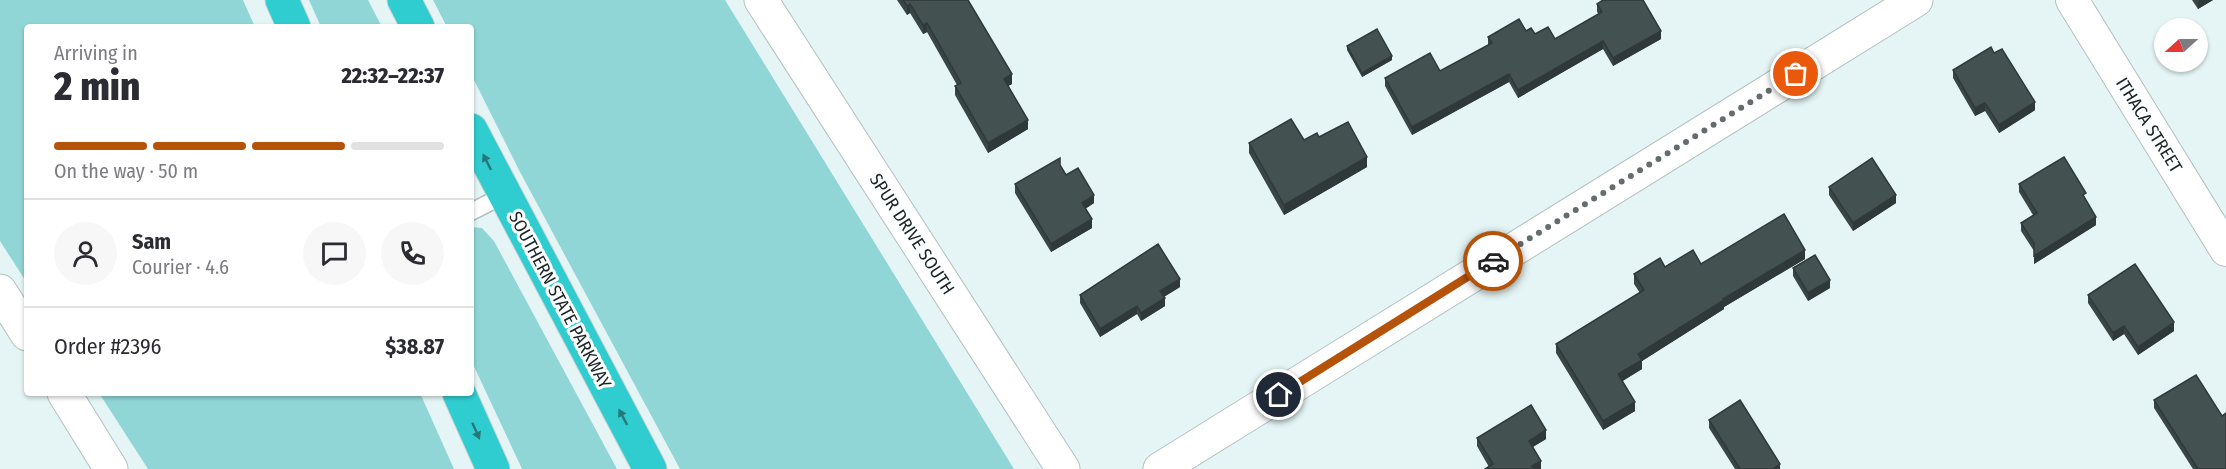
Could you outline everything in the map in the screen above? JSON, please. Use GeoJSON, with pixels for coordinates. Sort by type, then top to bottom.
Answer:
{"type":"FeatureCollection","features":[{"type":"Feature","properties":{"kind":"highway"},"geometry":{"type":"LineString","coordinates":[[282,0],[293,24]]}},
{"type":"Feature","properties":{"kind":"highway"},"geometry":{"type":"LineString","coordinates":[[404,0],[416,24]]}},
{"type":"Feature","properties":{"kind":"highway","name":"SOUTHERN STATE PARKWAY"},"geometry":{"type":"LineString","coordinates":[[474,136],[650,469]]}},
{"type":"Feature","properties":{"kind":"highway"},"geometry":{"type":"LineString","coordinates":[[460,396],[493,469]]}},
{"type":"Feature","properties":{"kind":"street","name":"SPUR DRIVE SOUTH"},"geometry":{"type":"LineString","coordinates":[[761,0],[1063,469]]}},
{"type":"Feature","properties":{"kind":"street"},"geometry":{"type":"LineString","coordinates":[[1160,469],[1916,0]]}},
{"type":"Feature","properties":{"kind":"street","name":"ITHACA STREET"},"geometry":{"type":"LineString","coordinates":[[2072,0],[2226,250]]}},
{"type":"Feature","properties":{"kind":"street"},"geometry":{"type":"LineString","coordinates":[[0,291],[24,329]]}},
{"type":"Feature","properties":{"kind":"street"},"geometry":{"type":"LineString","coordinates":[[66,396],[111,469]]}},
{"type":"Feature","properties":{"kind":"lane"},"geometry":{"type":"LineString","coordinates":[[474,210],[504,195]]}},
{"type":"Feature","properties":{"kind":"shaded area"},"geometry":{"type":"Polygon","coordinates":[[[0,0],[243,0],[254,24],[24,24],[24,278],[0,241],[0,0]]]}},
{"type":"Feature","properties":{"kind":"shaded area"},"geometry":{"type":"Polygon","coordinates":[[[309,0],[368,0],[380,24],[320,24],[309,0]]]}},
{"type":"Feature","properties":{"kind":"shaded area"},"geometry":{"type":"Polygon","coordinates":[[[433,0],[725,0],[1014,469],[680,469],[520,172],[474,80],[474,24],[445,24],[433,0]]]}},
{"type":"Feature","properties":{"kind":"shaded area"},"geometry":{"type":"Polygon","coordinates":[[[474,227],[482,228],[494,241],[617,469],[522,469],[474,366],[474,227]]]}},
{"type":"Feature","properties":{"kind":"shaded area"},"geometry":{"type":"Polygon","coordinates":[[[101,396],[421,396],[454,469],[148,469],[101,396]]]}},
{"type":"Feature","properties":{"kind":"building"},"geometry":{"type":"Polygon","coordinates":[[[903,0],[968,0],[1012,74],[1004,79],[1028,120],[988,143],[955,86],[961,83],[927,23],[923,25],[910,4],[907,6],[903,0]]]}},
{"type":"Feature","properties":{"kind":"building"},"geometry":{"type":"Polygon","coordinates":[[[1603,0],[1643,0],[1661,31],[1613,58],[1603,41],[1518,90],[1509,74],[1412,127],[1385,78],[1430,53],[1440,71],[1492,43],[1488,37],[1519,19],[1526,31],[1531,28],[1535,34],[1548,27],[1555,39],[1602,12],[1597,4],[1603,0]]]}},
{"type":"Feature","properties":{"kind":"building"},"geometry":{"type":"Polygon","coordinates":[[[1377,29],[1392,56],[1362,73],[1347,46],[1377,29]]]}},
{"type":"Feature","properties":{"kind":"building"},"geometry":{"type":"Polygon","coordinates":[[[1991,47],[1994,53],[2002,49],[2035,102],[1999,125],[1985,103],[1975,108],[1953,70],[1991,47]]]}},
{"type":"Feature","properties":{"kind":"building"},"geometry":{"type":"Polygon","coordinates":[[[1291,119],[1304,140],[1317,133],[1319,137],[1348,122],[1367,157],[1284,205],[1249,143],[1291,119]]]}},
{"type":"Feature","properties":{"kind":"building"},"geometry":{"type":"Polygon","coordinates":[[[2064,157],[2086,193],[2083,195],[2096,217],[2034,256],[2034,243],[2021,223],[2037,213],[2019,184],[2064,157]]]}},
{"type":"Feature","properties":{"kind":"building"},"geometry":{"type":"Polygon","coordinates":[[[1060,158],[1060,165],[1066,175],[1078,168],[1094,195],[1082,203],[1092,219],[1051,244],[1015,184],[1060,158]]]}},
{"type":"Feature","properties":{"kind":"building"},"geometry":{"type":"Polygon","coordinates":[[[1872,158],[1896,195],[1853,223],[1829,187],[1872,158]]]}},
{"type":"Feature","properties":{"kind":"building"},"geometry":{"type":"Polygon","coordinates":[[[1784,214],[1805,250],[1638,354],[1642,360],[1618,374],[1635,402],[1603,421],[1556,344],[1644,290],[1634,274],[1660,258],[1665,267],[1693,250],[1701,264],[1784,214]]]}},
{"type":"Feature","properties":{"kind":"building"},"geometry":{"type":"Polygon","coordinates":[[[1158,244],[1180,279],[1160,291],[1165,298],[1141,313],[1137,306],[1100,329],[1080,295],[1158,244]]]}},
{"type":"Feature","properties":{"kind":"building"},"geometry":{"type":"Polygon","coordinates":[[[1815,255],[1830,280],[1808,293],[1793,268],[1815,255]]]}},
{"type":"Feature","properties":{"kind":"building"},"geometry":{"type":"Polygon","coordinates":[[[2135,264],[2174,322],[2138,347],[2124,326],[2113,333],[2088,295],[2135,264]]]}},
{"type":"Feature","properties":{"kind":"building"},"geometry":{"type":"Polygon","coordinates":[[[2196,375],[2222,416],[2226,413],[2226,469],[2198,469],[2154,400],[2196,375]]]}},
{"type":"Feature","properties":{"kind":"building"},"geometry":{"type":"Polygon","coordinates":[[[1740,400],[1780,464],[1773,469],[1740,469],[1709,420],[1740,400]]]}},
{"type":"Feature","properties":{"kind":"building"},"geometry":{"type":"Polygon","coordinates":[[[1531,405],[1546,430],[1529,441],[1541,461],[1532,466],[1533,469],[1485,469],[1493,464],[1477,438],[1531,405]]]}},
{"type":"Feature","properties":{"kind":"way so far"},"geometry":{"type":"LineString","coordinates":[[1493,261],[1796,74]]}},
{"type":"Feature","properties":{"kind":"route"},"geometry":{"type":"LineString","coordinates":[[1279,395],[1493,261]]}}]}
